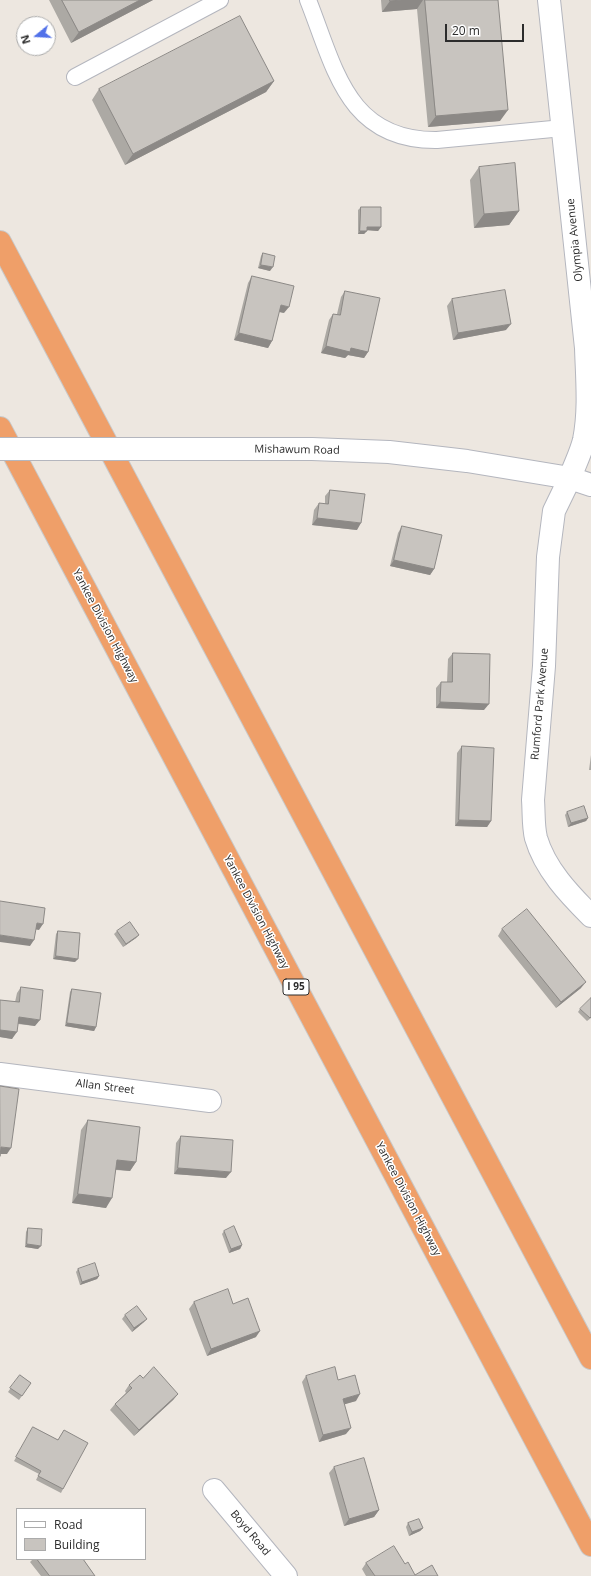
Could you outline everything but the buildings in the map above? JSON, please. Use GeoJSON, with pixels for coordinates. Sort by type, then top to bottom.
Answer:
{"type":"FeatureCollection","features":[{"type":"Feature","properties":{"kind":"highway"},"geometry":{"type":"LineString","coordinates":[[0,242],[591,1358]]}},
{"type":"Feature","properties":{"kind":"highway","name":"Yankee Division Highway"},"geometry":{"type":"LineString","coordinates":[[0,428],[591,1545]]}},
{"type":"Feature","properties":{"kind":"main road","name":"Olympia Avenue"},"geometry":{"type":"LineString","coordinates":[[550,0],[563,128],[584,265],[588,414],[584,441],[570,478]]}},
{"type":"Feature","properties":{"kind":"main road","name":"Mishawum Road"},"geometry":{"type":"LineString","coordinates":[[0,449],[312,449],[389,452],[467,461],[570,478],[591,484]]}},
{"type":"Feature","properties":{"kind":"main road","name":"Rumford Park Avenue"},"geometry":{"type":"LineString","coordinates":[[570,478],[554,511],[548,557],[544,666],[533,800],[534,822],[539,846],[553,872],[571,896],[591,916]]}},
{"type":"Feature","properties":{"kind":"main road","name":"Allan Street"},"geometry":{"type":"LineString","coordinates":[[0,1074],[210,1101]]}},
{"type":"Feature","properties":{"kind":"main road","name":"Boyd Road"},"geometry":{"type":"LineString","coordinates":[[214,1490],[286,1576]]}},
{"type":"Feature","properties":{"kind":"lane"},"geometry":{"type":"LineString","coordinates":[[75,77],[220,0]]}},
{"type":"Feature","properties":{"kind":"lane"},"geometry":{"type":"LineString","coordinates":[[308,0],[346,93],[365,117],[391,133],[406,138],[437,140],[563,128]]}}]}
